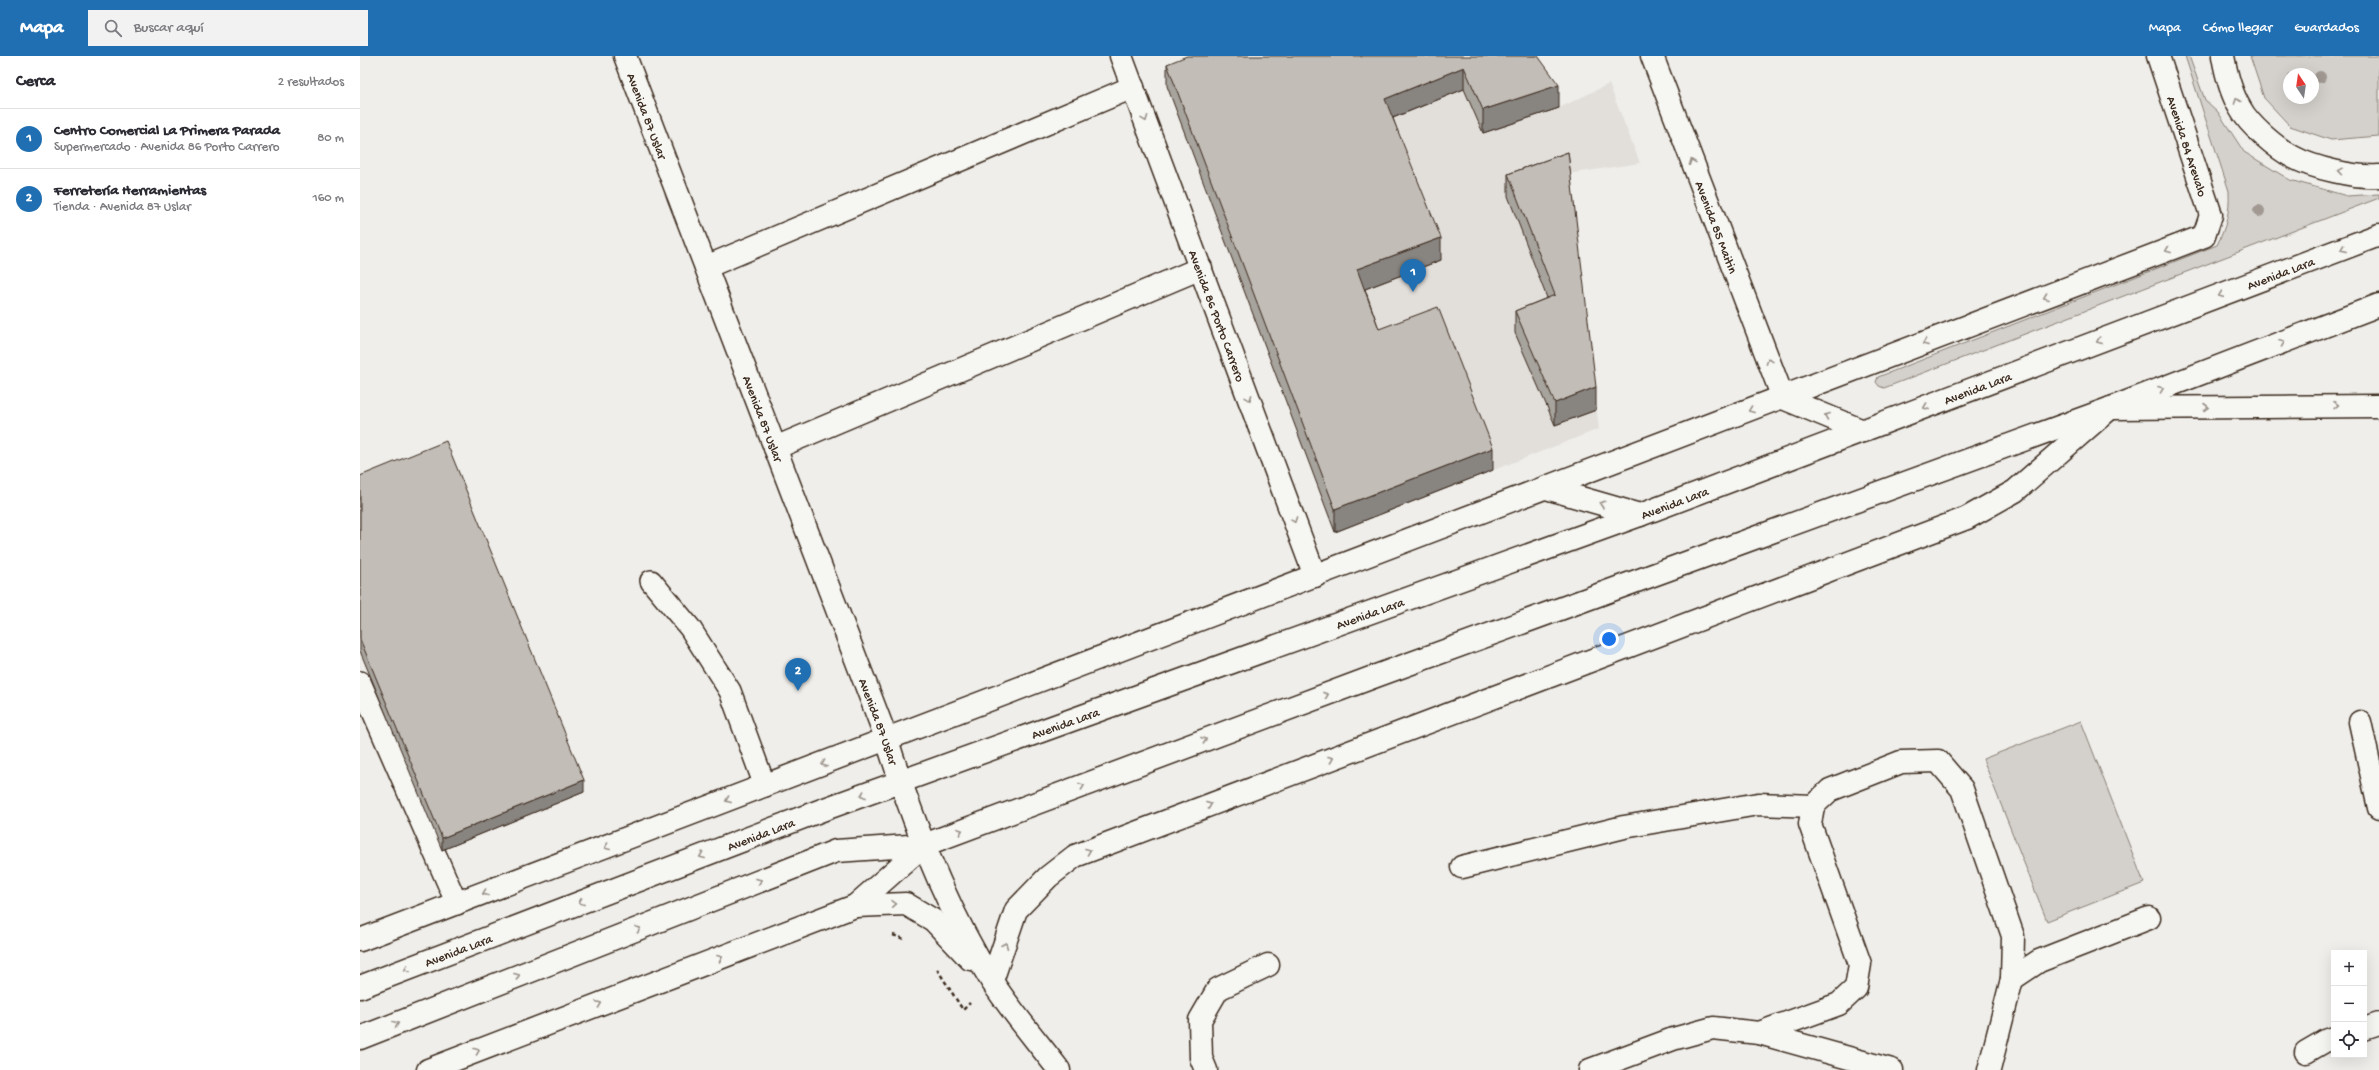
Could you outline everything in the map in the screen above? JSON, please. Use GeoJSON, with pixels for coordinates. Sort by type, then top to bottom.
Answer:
{"type":"FeatureCollection","features":[{"type":"Feature","properties":{"kind":"main road","name":"Avenida 87 Uslar"},"geometry":{"type":"LineString","coordinates":[[625,56],[887,740],[900,782],[924,845],[956,918],[992,981]]}},
{"type":"Feature","properties":{"kind":"main road","name":"Avenida 86 Porto Carrero"},"geometry":{"type":"LineString","coordinates":[[1121,56],[1315,576]]}},
{"type":"Feature","properties":{"kind":"main road","name":"Avenida 85 Maitin"},"geometry":{"type":"LineString","coordinates":[[1652,56],[1783,398]]}},
{"type":"Feature","properties":{"kind":"main road","name":"Avenida 84 Arevalo"},"geometry":{"type":"LineString","coordinates":[[1783,398],[2204,236],[2211,215],[2158,56]]}},
{"type":"Feature","properties":{"kind":"main road"},"geometry":{"type":"LineString","coordinates":[[2223,56],[2226,72],[2240,109],[2266,139],[2293,158],[2333,170],[2379,176]]}},
{"type":"Feature","properties":{"kind":"main road"},"geometry":{"type":"LineString","coordinates":[[706,267],[1133,87]]}},
{"type":"Feature","properties":{"kind":"main road","name":"Avenida Lara"},"geometry":{"type":"LineString","coordinates":[[360,987],[900,782],[1640,515],[2379,235]]}},
{"type":"Feature","properties":{"kind":"main road"},"geometry":{"type":"LineString","coordinates":[[775,448],[1201,268]]}},
{"type":"Feature","properties":{"kind":"main road"},"geometry":{"type":"LineString","coordinates":[[360,1038],[836,851],[924,845],[1376,676],[2111,408],[2379,305]]}},
{"type":"Feature","properties":{"kind":"main road"},"geometry":{"type":"LineString","coordinates":[[360,940],[1783,398],[1863,431]]}},
{"type":"Feature","properties":{"kind":"main road"},"geometry":{"type":"LineString","coordinates":[[992,981],[1016,910],[1048,877],[1075,856],[1967,518],[2015,491],[2111,408],[2379,406]]}},
{"type":"Feature","properties":{"kind":"main road"},"geometry":{"type":"LineString","coordinates":[[1546,488],[1640,515]]}},
{"type":"Feature","properties":{"kind":"main road"},"geometry":{"type":"LineString","coordinates":[[2360,722],[2379,808]]}},
{"type":"Feature","properties":{"kind":"main road"},"geometry":{"type":"LineString","coordinates":[[1759,1033],[1839,1004],[1856,988],[1860,964],[1810,824],[1812,806],[1830,790],[1901,762],[1938,761],[1962,789],[2013,936],[2012,978],[1989,1070]]}},
{"type":"Feature","properties":{"kind":"main road"},"geometry":{"type":"LineString","coordinates":[[1462,867],[1624,827],[1758,804],[1812,806]]}},
{"type":"Feature","properties":{"kind":"main road"},"geometry":{"type":"LineString","coordinates":[[856,906],[924,845]]}},
{"type":"Feature","properties":{"kind":"main road"},"geometry":{"type":"LineString","coordinates":[[428,1070],[856,906],[906,904],[933,920],[992,981],[1059,1070]]}},
{"type":"Feature","properties":{"kind":"main road"},"geometry":{"type":"LineString","coordinates":[[2012,978],[2039,961],[2149,918]]}},
{"type":"Feature","properties":{"kind":"main road"},"geometry":{"type":"LineString","coordinates":[[1206,1070],[1201,1058],[1200,1020],[1218,989],[1268,965]]}},
{"type":"Feature","properties":{"kind":"main road"},"geometry":{"type":"LineString","coordinates":[[2367,1028],[2379,1024]]}},
{"type":"Feature","properties":{"kind":"main road"},"geometry":{"type":"LineString","coordinates":[[1590,1070],[1673,1039],[1713,1028],[1759,1033],[1892,1070]]}},
{"type":"Feature","properties":{"kind":"main road"},"geometry":{"type":"LineString","coordinates":[[2306,1052],[2331,1039]]}},
{"type":"Feature","properties":{"kind":"lane"},"geometry":{"type":"LineString","coordinates":[[651,581],[690,628],[730,691],[765,786]]}},
{"type":"Feature","properties":{"kind":"lane"},"geometry":{"type":"LineString","coordinates":[[360,682],[456,904]]}},
{"type":"Feature","properties":{"kind":"path"},"geometry":{"type":"LineString","coordinates":[[856,906],[881,930],[908,940]]}},
{"type":"Feature","properties":{"kind":"path"},"geometry":{"type":"LineString","coordinates":[[934,965],[963,1010],[992,981]]}},
{"type":"Feature","properties":{"kind":"shaded area"},"geometry":{"type":"Polygon","coordinates":[[[1244,56],[1361,79],[1522,56],[1559,108],[1609,84],[1640,163],[1568,174],[1599,429],[1335,532],[1167,86],[1244,56]]]}},
{"type":"Feature","properties":{"kind":"shaded area"},"geometry":{"type":"Polygon","coordinates":[[[2185,56],[2189,56],[2205,100],[2218,112],[2244,152],[2290,180],[2347,196],[2379,194],[2379,198],[1884,388],[1879,386],[1876,382],[1878,377],[2217,245],[2227,219],[2229,191],[2185,56]]]}},
{"type":"Feature","properties":{"kind":"shaded area"},"geometry":{"type":"Polygon","coordinates":[[[2250,56],[2379,56],[2379,136],[2331,140],[2290,126],[2264,98],[2250,56]]]}},
{"type":"Feature","properties":{"kind":"shaded area"},"geometry":{"type":"Polygon","coordinates":[[[2081,721],[2144,883],[2047,921],[1983,759],[2081,721]]]}},
{"type":"Feature","properties":{"kind":"building"},"geometry":{"type":"Polygon","coordinates":[[[1187,56],[1538,56],[1559,85],[1483,110],[1464,67],[1385,99],[1441,238],[1357,269],[1379,329],[1438,307],[1493,448],[1335,509],[1167,64],[1187,56]]]}},
{"type":"Feature","properties":{"kind":"building"},"geometry":{"type":"Polygon","coordinates":[[[1568,152],[1596,387],[1555,403],[1515,311],[1555,295],[1508,174],[1568,152]]]}},
{"type":"Feature","properties":{"kind":"building"},"geometry":{"type":"Polygon","coordinates":[[[446,441],[584,780],[442,838],[360,639],[360,476],[446,441]]]}},
{"type":"Feature","properties":{"kind":"place","name":"Centro Comercial La Primera Parada"},"geometry":{"type":"Point","coordinates":[1413,292]}},
{"type":"Feature","properties":{"kind":"place","name":"Ferretería Herramientas"},"geometry":{"type":"Point","coordinates":[798,691]}}]}
